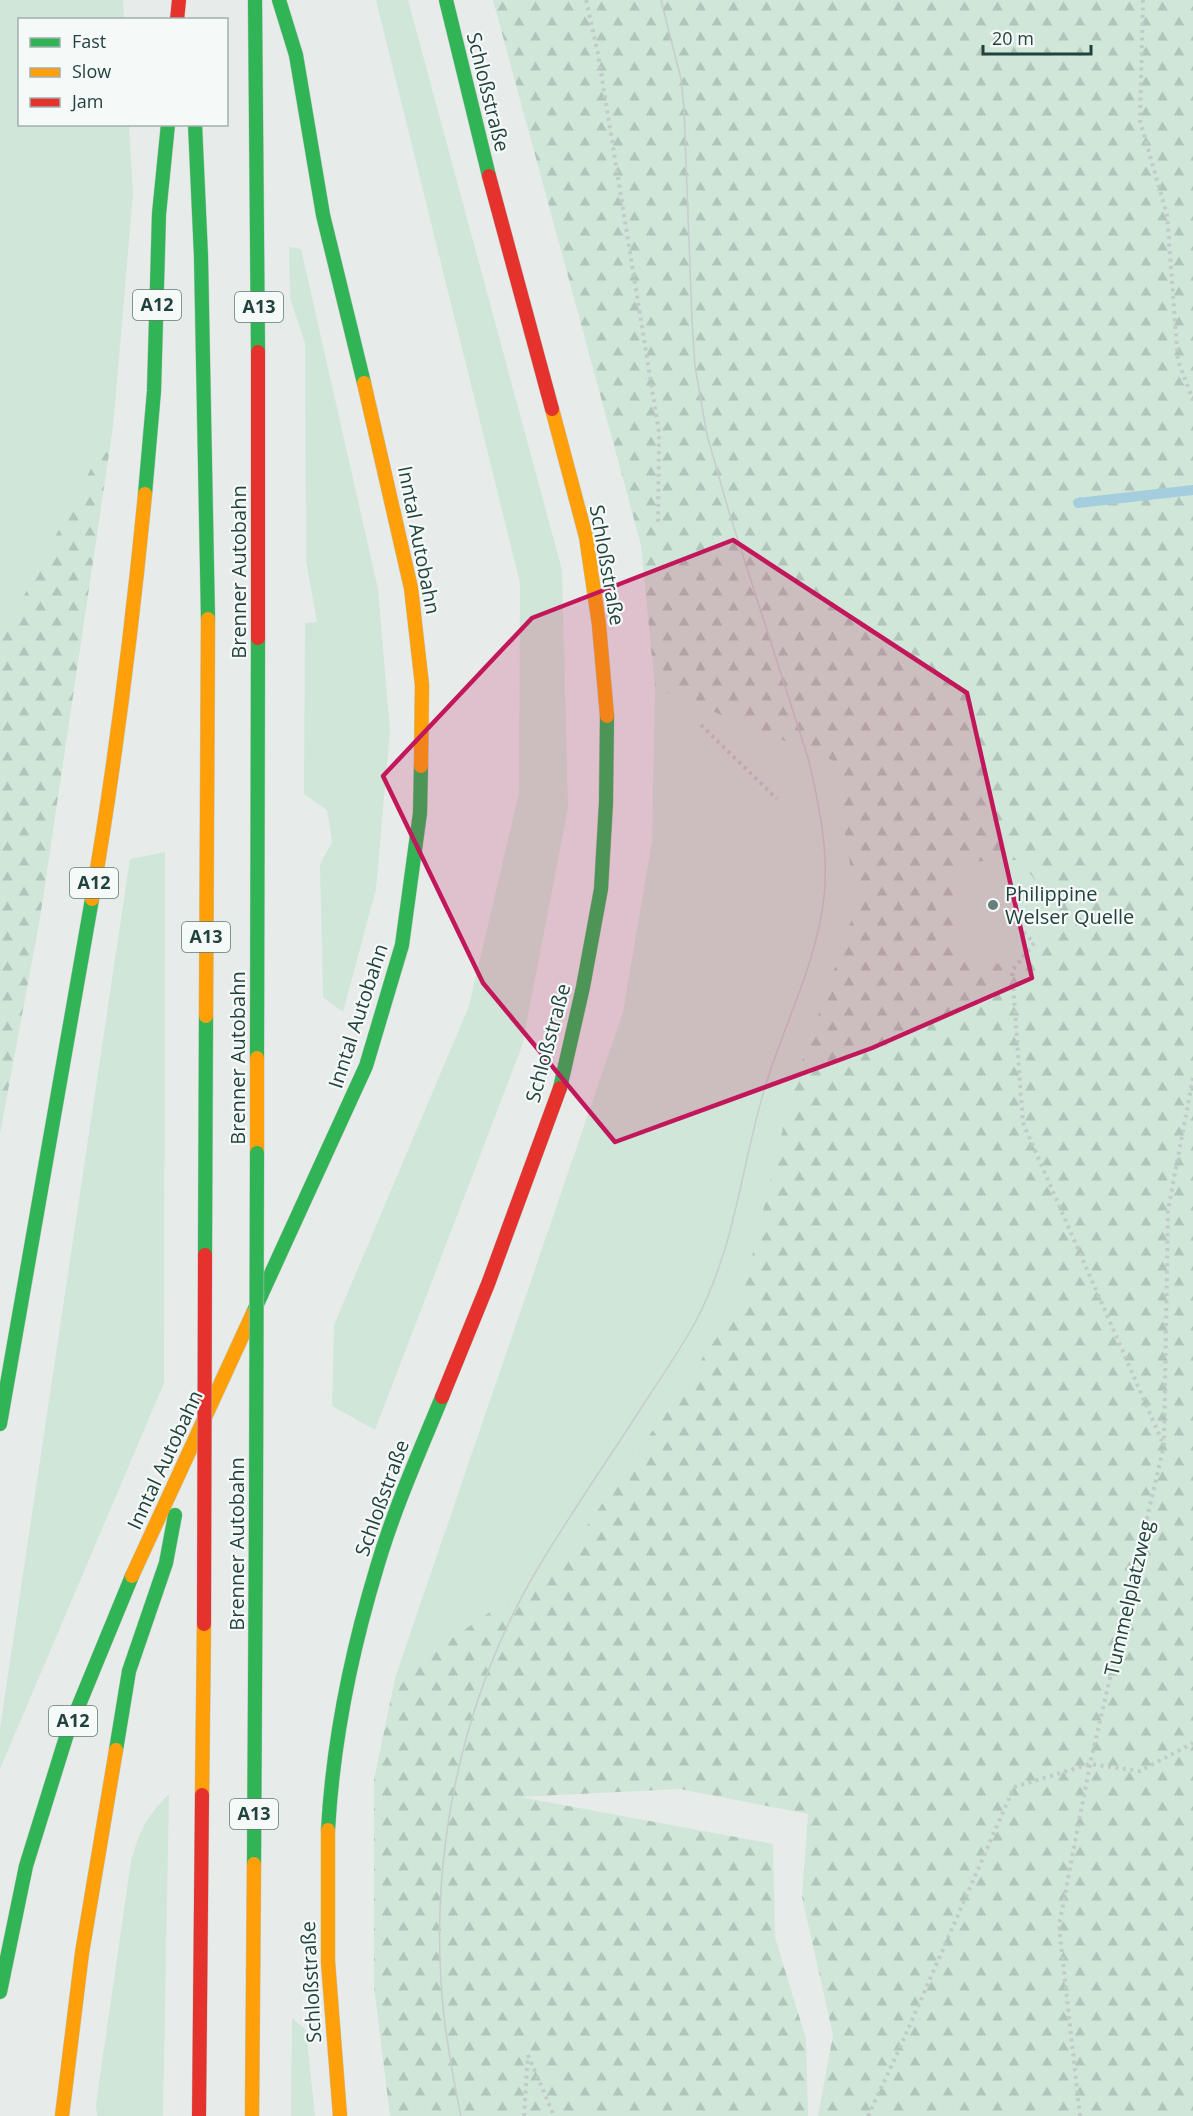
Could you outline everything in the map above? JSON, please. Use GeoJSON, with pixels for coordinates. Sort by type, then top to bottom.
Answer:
{"type":"FeatureCollection","features":[{"type":"Feature","properties":{"kind":"main road"},"geometry":{"type":"LineString","coordinates":[[177,18],[179,0]]}},
{"type":"Feature","properties":{"kind":"main road"},"geometry":{"type":"LineString","coordinates":[[189,0],[190,18]]}},
{"type":"Feature","properties":{"kind":"main road","name":"Brenner Autobahn"},"geometry":{"type":"LineString","coordinates":[[252,2116],[257,1153],[258,228],[255,0]]}},
{"type":"Feature","properties":{"kind":"main road","name":"Inntal Autobahn"},"geometry":{"type":"LineString","coordinates":[[0,1992],[26,1866],[67,1734],[119,1605],[366,1066],[402,945],[420,813],[422,686],[411,588],[374,418],[322,215],[296,55],[279,0]]}},
{"type":"Feature","properties":{"kind":"main road","name":"Schloßstraße"},"geometry":{"type":"LineString","coordinates":[[340,2116],[328,1962],[327,1859],[331,1779],[354,1648],[377,1565],[407,1482],[488,1284],[562,1083],[601,889],[606,803],[607,719],[599,626],[586,537],[476,127],[446,0]]}},
{"type":"Feature","properties":{"kind":"main road","name":"A12"},"geometry":{"type":"LineString","coordinates":[[0,1424],[100,853],[136,588],[154,391],[159,214],[168,126]]}},
{"type":"Feature","properties":{"kind":"main road","name":"Brenner Autobahn"},"geometry":{"type":"LineString","coordinates":[[195,126],[201,256],[208,619],[204,1624],[199,2116]]}},
{"type":"Feature","properties":{"kind":"main road"},"geometry":{"type":"LineString","coordinates":[[0,1338],[25,1278]]}},
{"type":"Feature","properties":{"kind":"main road"},"geometry":{"type":"LineString","coordinates":[[62,2116],[82,1953],[129,1671],[166,1563],[186,1463]]}},
{"type":"Feature","properties":{"kind":"path"},"geometry":{"type":"LineString","coordinates":[[586,0],[598,54],[659,432],[658,525]]}},
{"type":"Feature","properties":{"kind":"path"},"geometry":{"type":"LineString","coordinates":[[1143,0],[1140,121],[1167,215],[1178,362],[1193,400]]}},
{"type":"Feature","properties":{"kind":"path"},"geometry":{"type":"LineString","coordinates":[[701,725],[777,800]]}},
{"type":"Feature","properties":{"kind":"path"},"geometry":{"type":"LineString","coordinates":[[1008,916],[1034,943],[1012,971],[1023,1123],[1164,1445]]}},
{"type":"Feature","properties":{"kind":"path","name":"Tummelplatzweg"},"geometry":{"type":"LineString","coordinates":[[1080,2116],[1059,1926],[1090,1764],[1164,1445],[1168,1210],[1193,1078]]}},
{"type":"Feature","properties":{"kind":"path"},"geometry":{"type":"LineString","coordinates":[[868,2116],[1014,1787],[1090,1764],[1140,1771],[1193,1743]]}},
{"type":"Feature","properties":{"kind":"path"},"geometry":{"type":"LineString","coordinates":[[524,2116],[528,2055],[554,2116]]}},
{"type":"Feature","properties":{"kind":"highlighted area"},"geometry":{"type":"Polygon","coordinates":[[[733,540],[967,693],[1032,978],[872,1048],[615,1142],[483,983],[383,776],[532,618],[733,540]]]}},
{"type":"Feature","properties":{"kind":"green space"},"geometry":{"type":"Polygon","coordinates":[[[0,0],[123,0],[124,18],[18,18],[18,126],[129,126],[133,195],[113,427],[0,641],[0,0]]]}},
{"type":"Feature","properties":{"kind":"green space"},"geometry":{"type":"Polygon","coordinates":[[[376,0],[408,0],[562,570],[568,808],[522,1046],[375,1430],[332,1406],[334,1325],[469,1006],[519,793],[520,583],[376,0]]]}},
{"type":"Feature","properties":{"kind":"green space"},"geometry":{"type":"Polygon","coordinates":[[[493,0],[1193,0],[1193,2116],[818,2116],[833,2035],[802,1897],[808,1814],[680,1789],[520,1797],[773,1844],[775,1937],[806,2039],[808,2116],[390,2116],[374,1987],[374,1780],[395,1678],[562,1562],[741,1302],[792,1090],[857,904],[832,760],[655,688],[641,545],[493,0]],[[1020,860],[959,862],[958,957],[1020,967],[1069,926],[1020,860]]]}},
{"type":"Feature","properties":{"kind":"green space"},"geometry":{"type":"Polygon","coordinates":[[[289,247],[301,249],[378,589],[390,730],[376,889],[343,1012],[323,997],[320,864],[332,842],[327,810],[304,794],[305,623],[317,622],[306,561],[305,343],[290,298],[289,247]]]}},
{"type":"Feature","properties":{"kind":"green space"},"geometry":{"type":"Polygon","coordinates":[[[113,427],[40,918],[0,1134],[0,641],[113,427]]]}},
{"type":"Feature","properties":{"kind":"green space"},"geometry":{"type":"Polygon","coordinates":[[[655,688],[833,760],[857,904],[792,1090],[741,1302],[562,1562],[395,1678],[623,1012],[652,841],[655,688]]]}},
{"type":"Feature","properties":{"kind":"green space"},"geometry":{"type":"Polygon","coordinates":[[[165,852],[164,1383],[0,1769],[0,1728],[130,859],[165,852]]]}},
{"type":"Feature","properties":{"kind":"green space"},"geometry":{"type":"Polygon","coordinates":[[[1020,860],[1069,926],[1020,967],[958,957],[959,862],[1020,860]]]}},
{"type":"Feature","properties":{"kind":"green space"},"geometry":{"type":"Polygon","coordinates":[[[169,1794],[163,2116],[97,2116],[96,2104],[131,1861],[145,1825],[169,1794]]]}},
{"type":"Feature","properties":{"kind":"green space"},"geometry":{"type":"Polygon","coordinates":[[[292,2018],[306,2030],[315,2116],[291,2116],[292,2018]]]}},
{"type":"Feature","properties":{"kind":"waterway"},"geometry":{"type":"LineString","coordinates":[[1078,503],[1193,490]]}},
{"type":"Feature","properties":{"kind":"tram line"},"geometry":{"type":"LineString","coordinates":[[461,2116],[444,2016],[440,1958],[441,1899],[446,1840],[456,1782],[470,1724],[489,1669],[513,1615],[541,1563],[679,1350],[710,1290],[730,1232],[766,1084],[815,945],[824,897],[824,845],[809,761],[729,512],[707,435],[695,366],[681,79],[661,0]]}},
{"type":"Feature","properties":{"kind":"traffic: fast"},"geometry":{"type":"LineString","coordinates":[[255,0],[258,352]]}},
{"type":"Feature","properties":{"kind":"traffic: fast"},"geometry":{"type":"LineString","coordinates":[[279,0],[296,55],[323,215],[364,383]]}},
{"type":"Feature","properties":{"kind":"traffic: fast"},"geometry":{"type":"LineString","coordinates":[[446,0],[489,176]]}},
{"type":"Feature","properties":{"kind":"traffic: fast"},"geometry":{"type":"LineString","coordinates":[[145,494],[154,391],[159,214],[168,126]]}},
{"type":"Feature","properties":{"kind":"traffic: fast"},"geometry":{"type":"LineString","coordinates":[[195,126],[201,256],[208,619]]}},
{"type":"Feature","properties":{"kind":"traffic: fast"},"geometry":{"type":"LineString","coordinates":[[257,1058],[258,638]]}},
{"type":"Feature","properties":{"kind":"traffic: fast"},"geometry":{"type":"LineString","coordinates":[[560,1088],[583,987],[601,889],[606,803],[607,716]]}},
{"type":"Feature","properties":{"kind":"traffic: fast"},"geometry":{"type":"LineString","coordinates":[[253,1313],[366,1066],[402,945],[420,813],[421,766]]}},
{"type":"Feature","properties":{"kind":"traffic: fast"},"geometry":{"type":"LineString","coordinates":[[0,1424],[92,899]]}},
{"type":"Feature","properties":{"kind":"traffic: fast"},"geometry":{"type":"LineString","coordinates":[[205,1255],[206,1016]]}},
{"type":"Feature","properties":{"kind":"traffic: fast"},"geometry":{"type":"LineString","coordinates":[[256,1512],[257,1153]]}},
{"type":"Feature","properties":{"kind":"traffic: fast"},"geometry":{"type":"LineString","coordinates":[[328,1830],[339,1730],[359,1632],[391,1524],[442,1397]]}},
{"type":"Feature","properties":{"kind":"traffic: fast"},"geometry":{"type":"LineString","coordinates":[[254,1864],[256,1512]]}},
{"type":"Feature","properties":{"kind":"traffic: fast"},"geometry":{"type":"LineString","coordinates":[[116,1750],[129,1671],[166,1563],[175,1515]]}},
{"type":"Feature","properties":{"kind":"traffic: fast"},"geometry":{"type":"LineString","coordinates":[[0,1992],[26,1866],[67,1734],[132,1576]]}},
{"type":"Feature","properties":{"kind":"traffic: slow"},"geometry":{"type":"LineString","coordinates":[[364,383],[411,588],[422,685],[421,766]]}},
{"type":"Feature","properties":{"kind":"traffic: slow"},"geometry":{"type":"LineString","coordinates":[[552,409],[586,537],[599,625],[607,716]]}},
{"type":"Feature","properties":{"kind":"traffic: slow"},"geometry":{"type":"LineString","coordinates":[[92,899],[122,697],[145,494]]}},
{"type":"Feature","properties":{"kind":"traffic: slow"},"geometry":{"type":"LineString","coordinates":[[206,1016],[208,619]]}},
{"type":"Feature","properties":{"kind":"traffic: slow"},"geometry":{"type":"LineString","coordinates":[[257,1058],[257,1153]]}},
{"type":"Feature","properties":{"kind":"traffic: slow"},"geometry":{"type":"LineString","coordinates":[[132,1576],[253,1313]]}},
{"type":"Feature","properties":{"kind":"traffic: slow"},"geometry":{"type":"LineString","coordinates":[[202,1795],[204,1624]]}},
{"type":"Feature","properties":{"kind":"traffic: slow"},"geometry":{"type":"LineString","coordinates":[[62,2116],[82,1953],[116,1750]]}},
{"type":"Feature","properties":{"kind":"traffic: slow"},"geometry":{"type":"LineString","coordinates":[[328,1830],[328,1962],[340,2116]]}},
{"type":"Feature","properties":{"kind":"traffic: slow"},"geometry":{"type":"LineString","coordinates":[[252,2116],[254,1864]]}},
{"type":"Feature","properties":{"kind":"traffic: jam"},"geometry":{"type":"LineString","coordinates":[[177,18],[179,0]]}},
{"type":"Feature","properties":{"kind":"traffic: jam"},"geometry":{"type":"LineString","coordinates":[[489,176],[552,409]]}},
{"type":"Feature","properties":{"kind":"traffic: jam"},"geometry":{"type":"LineString","coordinates":[[258,352],[258,638]]}},
{"type":"Feature","properties":{"kind":"traffic: jam"},"geometry":{"type":"LineString","coordinates":[[442,1397],[488,1284],[560,1088]]}},
{"type":"Feature","properties":{"kind":"traffic: jam"},"geometry":{"type":"LineString","coordinates":[[204,1624],[205,1255]]}},
{"type":"Feature","properties":{"kind":"traffic: jam"},"geometry":{"type":"LineString","coordinates":[[199,2116],[202,1795]]}},
{"type":"Feature","properties":{"kind":"place","name":"Philippine Welser Quelle"},"geometry":{"type":"Point","coordinates":[993,905]}}]}
